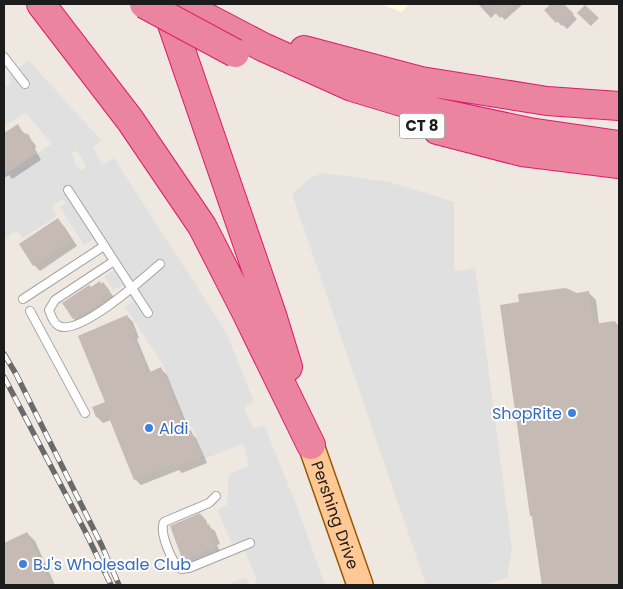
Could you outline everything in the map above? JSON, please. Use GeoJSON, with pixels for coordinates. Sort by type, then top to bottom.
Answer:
{"type":"FeatureCollection","features":[{"type":"Feature","properties":{"kind":"highway"},"geometry":{"type":"LineString","coordinates":[[41,4],[130,120],[202,226],[311,445]]}},
{"type":"Feature","properties":{"kind":"highway","name":"CT 8"},"geometry":{"type":"LineString","coordinates":[[144,4],[263,47],[352,87],[435,112],[529,132],[619,145]]}},
{"type":"Feature","properties":{"kind":"highway"},"geometry":{"type":"LineString","coordinates":[[165,4],[272,315],[311,445]]}},
{"type":"Feature","properties":{"kind":"highway"},"geometry":{"type":"LineString","coordinates":[[182,4],[240,39],[314,54],[421,81],[547,101],[619,106]]}},
{"type":"Feature","properties":{"kind":"highway","name":"CT 8"},"geometry":{"type":"LineString","coordinates":[[240,39],[256,64],[343,100],[425,127],[522,152],[619,164]]}},
{"type":"Feature","properties":{"kind":"main road","name":"Pershing Drive"},"geometry":{"type":"LineString","coordinates":[[311,445],[360,585]]}},
{"type":"Feature","properties":{"kind":"lane"},"geometry":{"type":"LineString","coordinates":[[4,56],[25,84]]}},
{"type":"Feature","properties":{"kind":"lane"},"geometry":{"type":"LineString","coordinates":[[68,190],[148,313]]}},
{"type":"Feature","properties":{"kind":"lane"},"geometry":{"type":"LineString","coordinates":[[23,299],[104,246]]}},
{"type":"Feature","properties":{"kind":"lane"},"geometry":{"type":"LineString","coordinates":[[114,261],[55,300],[49,310],[52,319],[59,326],[69,328],[101,312],[160,264]]}},
{"type":"Feature","properties":{"kind":"lane"},"geometry":{"type":"LineString","coordinates":[[30,311],[85,413]]}},
{"type":"Feature","properties":{"kind":"lane"},"geometry":{"type":"LineString","coordinates":[[216,496],[209,503],[164,522],[162,526],[164,539],[176,566],[181,569],[189,568],[250,543]]}},
{"type":"Feature","properties":{"kind":"shaded area"},"geometry":{"type":"Polygon","coordinates":[[[381,4],[410,4],[401,12],[381,4]]]}},
{"type":"Feature","properties":{"kind":"shaded area"},"geometry":{"type":"Polygon","coordinates":[[[28,60],[101,140],[93,148],[102,164],[114,158],[226,332],[254,402],[246,405],[244,408],[253,428],[264,425],[296,504],[325,585],[253,585],[256,578],[241,541],[232,544],[217,510],[227,505],[229,474],[249,466],[244,445],[242,444],[204,459],[192,426],[187,427],[163,365],[125,307],[133,302],[132,300],[123,285],[113,290],[104,276],[114,270],[93,239],[84,245],[60,207],[66,203],[65,201],[62,200],[53,205],[52,208],[57,216],[23,238],[16,230],[4,239],[4,175],[52,144],[26,113],[4,126],[4,88],[11,83],[9,77],[28,60]],[[74,151],[71,154],[74,158],[74,163],[80,170],[85,168],[86,165],[78,152],[74,151]]]}},
{"type":"Feature","properties":{"kind":"shaded area"},"geometry":{"type":"Polygon","coordinates":[[[324,173],[390,182],[454,202],[454,270],[461,271],[475,267],[512,549],[508,577],[484,585],[426,585],[292,194],[312,177],[324,173]]]}},
{"type":"Feature","properties":{"kind":"shaded area"},"geometry":{"type":"Polygon","coordinates":[[[246,577],[250,585],[226,585],[246,577]]]}},
{"type":"Feature","properties":{"kind":"building"},"geometry":{"type":"Polygon","coordinates":[[[487,4],[515,4],[500,18],[487,4]]]}},
{"type":"Feature","properties":{"kind":"building"},"geometry":{"type":"Polygon","coordinates":[[[551,4],[564,4],[574,14],[562,26],[558,21],[556,23],[544,10],[551,4]]]}},
{"type":"Feature","properties":{"kind":"building"},"geometry":{"type":"Polygon","coordinates":[[[585,5],[599,18],[591,26],[577,13],[585,5]]]}},
{"type":"Feature","properties":{"kind":"building"},"geometry":{"type":"Polygon","coordinates":[[[18,124],[23,133],[28,134],[31,139],[29,142],[36,153],[4,174],[4,133],[18,124]]]}},
{"type":"Feature","properties":{"kind":"building"},"geometry":{"type":"Polygon","coordinates":[[[58,218],[72,240],[33,266],[19,244],[58,218]]]}},
{"type":"Feature","properties":{"kind":"building"},"geometry":{"type":"Polygon","coordinates":[[[100,281],[110,291],[102,298],[104,301],[73,319],[62,303],[89,285],[91,287],[100,281]]]}},
{"type":"Feature","properties":{"kind":"building"},"geometry":{"type":"Polygon","coordinates":[[[566,288],[577,293],[589,291],[593,324],[615,321],[616,327],[619,327],[619,585],[542,585],[532,516],[530,516],[500,305],[519,302],[518,294],[566,288]]]}},
{"type":"Feature","properties":{"kind":"building"},"geometry":{"type":"Polygon","coordinates":[[[127,315],[148,373],[161,367],[187,432],[191,430],[201,457],[175,468],[173,464],[134,480],[107,413],[96,417],[92,407],[105,402],[78,336],[127,315]]]}},
{"type":"Feature","properties":{"kind":"building"},"geometry":{"type":"Polygon","coordinates":[[[200,513],[204,522],[207,525],[209,524],[215,538],[212,539],[216,547],[183,561],[170,526],[200,513]]]}},
{"type":"Feature","properties":{"kind":"building","name":"BJ's Wholesale Club"},"geometry":{"type":"Polygon","coordinates":[[[27,532],[52,585],[4,585],[4,543],[27,532]]]}},
{"type":"Feature","properties":{"kind":"railway"},"geometry":{"type":"LineString","coordinates":[[4,354],[16,374],[102,546],[119,585]]}},
{"type":"Feature","properties":{"kind":"railway"},"geometry":{"type":"LineString","coordinates":[[4,377],[85,531],[111,585]]}},
{"type":"Feature","properties":{"kind":"place","name":"ShopRite"},"geometry":{"type":"Point","coordinates":[572,413]}},
{"type":"Feature","properties":{"kind":"place","name":"Aldi"},"geometry":{"type":"Point","coordinates":[149,428]}},
{"type":"Feature","properties":{"kind":"place","name":"BJ's Wholesale Club"},"geometry":{"type":"Point","coordinates":[23,564]}}]}
